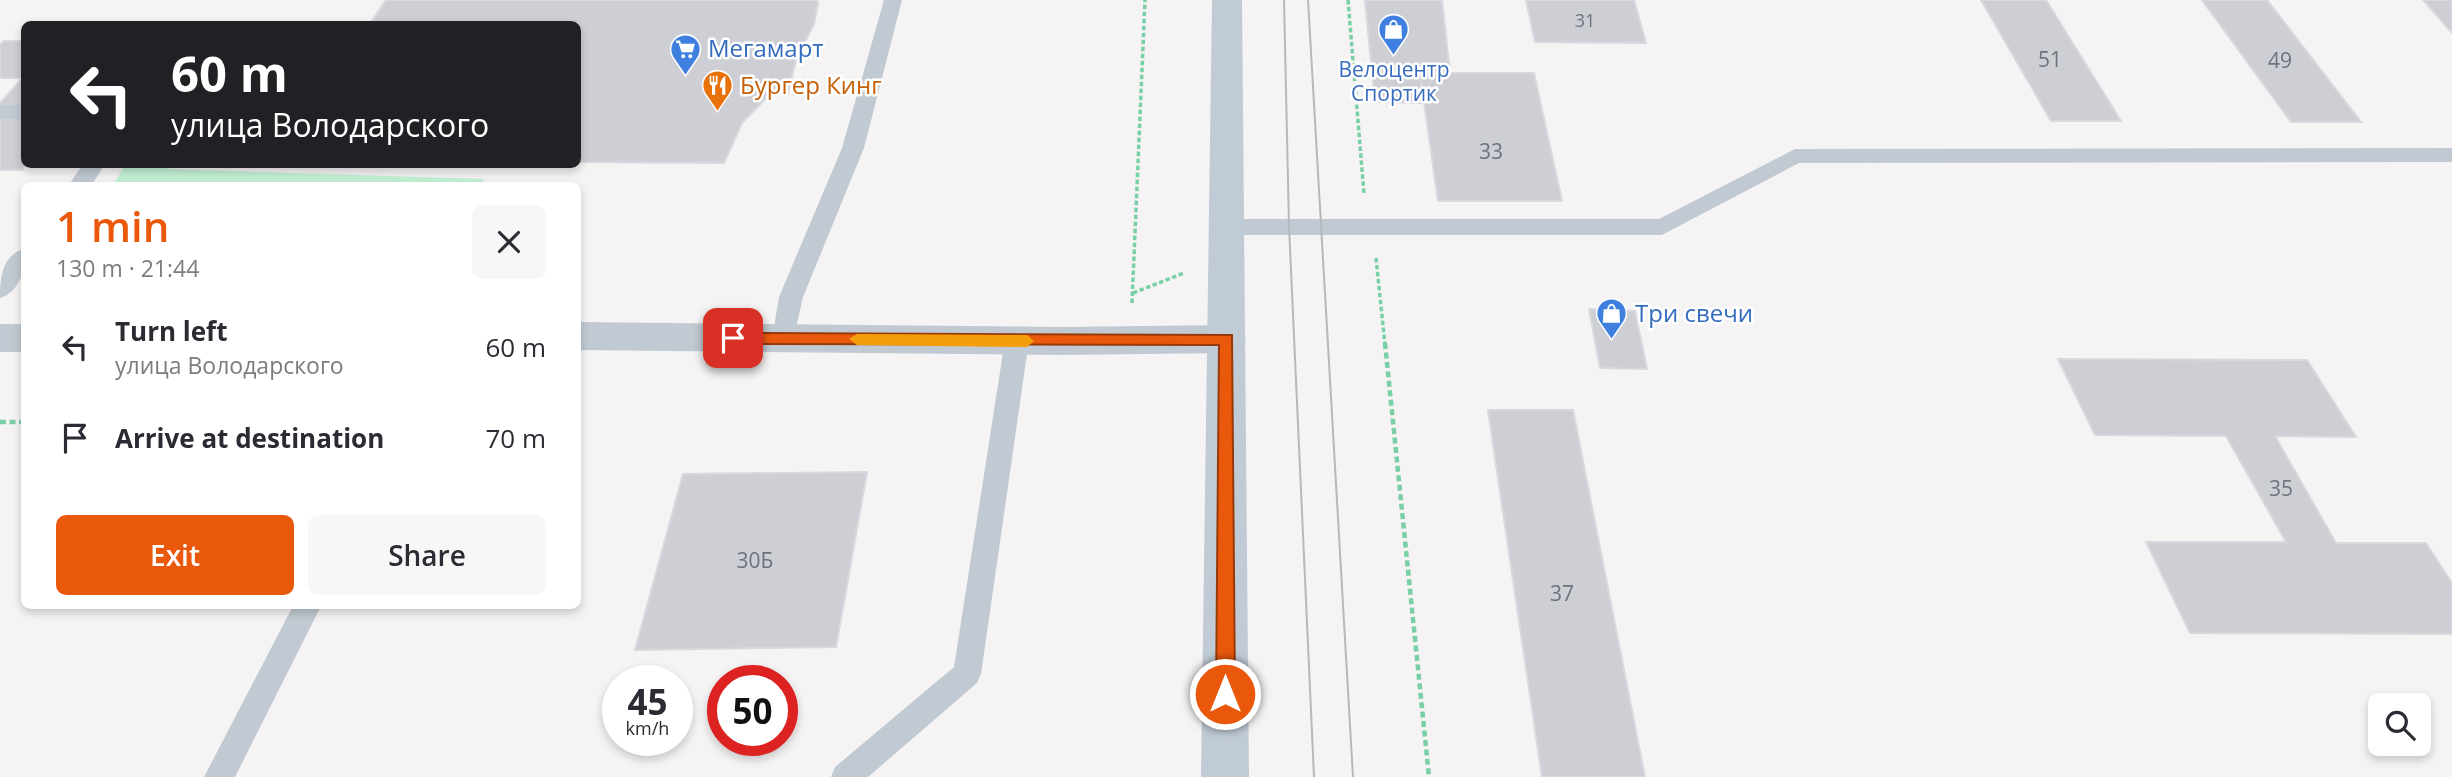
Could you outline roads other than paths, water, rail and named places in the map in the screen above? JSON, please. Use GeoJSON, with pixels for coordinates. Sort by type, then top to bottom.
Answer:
{"type":"FeatureCollection","features":[{"type":"Feature","properties":{"kind":"main road"},"geometry":{"type":"LineString","coordinates":[[1225,777],[1227,0]]}},
{"type":"Feature","properties":{"kind":"street"},"geometry":{"type":"LineString","coordinates":[[581,337],[1017,341],[1227,339]]}},
{"type":"Feature","properties":{"kind":"street"},"geometry":{"type":"LineString","coordinates":[[0,338],[21,338]]}},
{"type":"Feature","properties":{"kind":"lane"},"geometry":{"type":"LineString","coordinates":[[784,339],[791,297],[853,148],[893,0]]}},
{"type":"Feature","properties":{"kind":"lane"},"geometry":{"type":"LineString","coordinates":[[0,112],[21,112]]}},
{"type":"Feature","properties":{"kind":"lane"},"geometry":{"type":"LineString","coordinates":[[1227,228],[1662,227],[1795,156],[2452,155]]}},
{"type":"Feature","properties":{"kind":"lane"},"geometry":{"type":"LineString","coordinates":[[0,289],[21,261]]}},
{"type":"Feature","properties":{"kind":"lane"},"geometry":{"type":"LineString","coordinates":[[846,777],[967,674],[1017,341]]}},
{"type":"Feature","properties":{"kind":"lane"},"geometry":{"type":"LineString","coordinates":[[219,777],[305,609]]}},
{"type":"Feature","properties":{"kind":"tram line"},"geometry":{"type":"LineString","coordinates":[[1284,0],[1289,226],[1314,777]]}},
{"type":"Feature","properties":{"kind":"tram line"},"geometry":{"type":"LineString","coordinates":[[1308,0],[1353,777]]}},
{"type":"Feature","properties":{"kind":"place","name":"Велоцентр Спортик"},"geometry":{"type":"Point","coordinates":[1394,57]}},
{"type":"Feature","properties":{"kind":"place","name":"Мегамарт"},"geometry":{"type":"Point","coordinates":[685,76]}},
{"type":"Feature","properties":{"kind":"place","name":"Бургер Кинг"},"geometry":{"type":"Point","coordinates":[717,113]}},
{"type":"Feature","properties":{"kind":"place","name":"Три свечи"},"geometry":{"type":"Point","coordinates":[1612,341]}}]}
